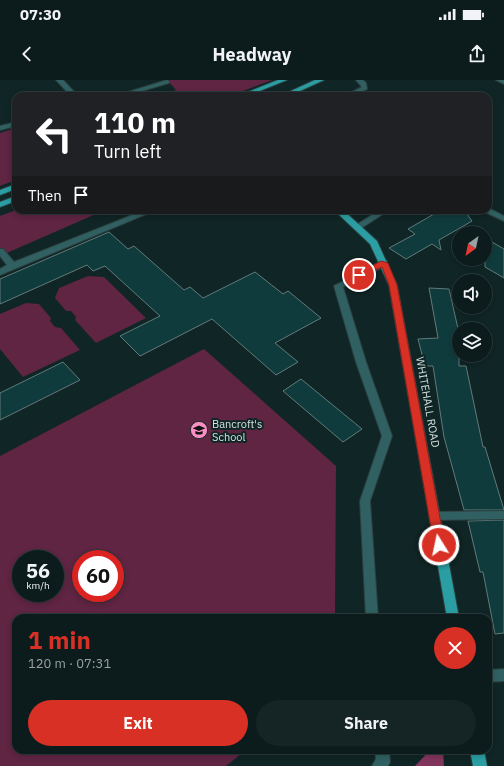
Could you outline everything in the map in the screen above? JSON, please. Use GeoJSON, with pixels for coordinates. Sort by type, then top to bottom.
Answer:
{"type":"FeatureCollection","features":[{"type":"Feature","properties":{"kind":"main road"},"geometry":{"type":"LineString","coordinates":[[252,92],[284,80]]}},
{"type":"Feature","properties":{"kind":"main road"},"geometry":{"type":"LineString","coordinates":[[292,92],[321,80]]}},
{"type":"Feature","properties":{"kind":"main road"},"geometry":{"type":"LineString","coordinates":[[0,193],[12,188]]}},
{"type":"Feature","properties":{"kind":"main road"},"geometry":{"type":"LineString","coordinates":[[0,205],[12,200]]}},
{"type":"Feature","properties":{"kind":"main road","name":"WHITEHALL ROAD"},"geometry":{"type":"LineString","coordinates":[[342,214],[374,243],[393,285],[451,614]]}},
{"type":"Feature","properties":{"kind":"main road"},"geometry":{"type":"LineString","coordinates":[[478,754],[480,766]]}},
{"type":"Feature","properties":{"kind":"street"},"geometry":{"type":"LineString","coordinates":[[58,80],[71,92]]}},
{"type":"Feature","properties":{"kind":"street"},"geometry":{"type":"LineString","coordinates":[[356,92],[364,88],[364,84],[359,80]]}},
{"type":"Feature","properties":{"kind":"street"},"geometry":{"type":"LineString","coordinates":[[499,80],[504,82]]}},
{"type":"Feature","properties":{"kind":"street"},"geometry":{"type":"LineString","coordinates":[[132,92],[167,82]]}},
{"type":"Feature","properties":{"kind":"street"},"geometry":{"type":"LineString","coordinates":[[0,128],[12,125]]}},
{"type":"Feature","properties":{"kind":"street"},"geometry":{"type":"LineString","coordinates":[[492,212],[504,219]]}},
{"type":"Feature","properties":{"kind":"street"},"geometry":{"type":"LineString","coordinates":[[0,272],[142,214]]}},
{"type":"Feature","properties":{"kind":"street"},"geometry":{"type":"LineString","coordinates":[[357,227],[378,214]]}},
{"type":"Feature","properties":{"kind":"street"},"geometry":{"type":"LineString","coordinates":[[0,251],[12,266]]}},
{"type":"Feature","properties":{"kind":"street"},"geometry":{"type":"LineString","coordinates":[[372,614],[365,501],[387,436],[338,286],[384,263]]}},
{"type":"Feature","properties":{"kind":"street"},"geometry":{"type":"LineString","coordinates":[[434,516],[504,515]]}},
{"type":"Feature","properties":{"kind":"street"},"geometry":{"type":"LineString","coordinates":[[492,676],[504,675]]}},
{"type":"Feature","properties":{"kind":"street"},"geometry":{"type":"LineString","coordinates":[[379,766],[383,762],[382,754]]}},
{"type":"Feature","properties":{"kind":"shaded area"},"geometry":{"type":"Polygon","coordinates":[[[167,80],[272,80],[240,92],[170,92],[176,90],[167,80]]]}},
{"type":"Feature","properties":{"kind":"shaded area"},"geometry":{"type":"Polygon","coordinates":[[[12,129],[12,182],[0,186],[0,133],[12,129]]]}},
{"type":"Feature","properties":{"kind":"shaded area"},"geometry":{"type":"Polygon","coordinates":[[[12,212],[12,214],[96,214],[0,256],[0,216],[12,212]]]}},
{"type":"Feature","properties":{"kind":"shaded area"},"geometry":{"type":"Polygon","coordinates":[[[88,276],[104,277],[146,318],[96,343],[75,320],[76,317],[71,311],[66,311],[55,298],[59,288],[88,276]]]}},
{"type":"Feature","properties":{"kind":"shaded area"},"geometry":{"type":"Polygon","coordinates":[[[26,303],[39,304],[51,318],[50,321],[55,327],[61,328],[80,350],[23,377],[0,349],[0,314],[26,303]]]}},
{"type":"Feature","properties":{"kind":"shaded area"},"geometry":{"type":"Polygon","coordinates":[[[204,349],[336,466],[335,614],[12,614],[12,754],[241,754],[226,766],[0,766],[0,456],[204,349]]]}},
{"type":"Feature","properties":{"kind":"shaded area"},"geometry":{"type":"Polygon","coordinates":[[[426,754],[443,754],[444,766],[415,766],[426,754]]]}},
{"type":"Feature","properties":{"kind":"building"},"geometry":{"type":"Polygon","coordinates":[[[434,214],[467,214],[472,221],[463,226],[452,226],[452,233],[439,240],[441,250],[432,244],[406,259],[389,248],[415,234],[408,229],[434,214]]]}},
{"type":"Feature","properties":{"kind":"building"},"geometry":{"type":"Polygon","coordinates":[[[109,232],[128,249],[134,246],[184,290],[190,287],[203,298],[255,272],[283,294],[288,291],[321,318],[275,343],[298,362],[276,375],[212,319],[140,356],[120,336],[160,316],[105,266],[93,271],[87,265],[0,304],[0,279],[109,232]]]}},
{"type":"Feature","properties":{"kind":"building"},"geometry":{"type":"Polygon","coordinates":[[[492,242],[504,249],[504,278],[485,267],[492,266],[492,242]]]}},
{"type":"Feature","properties":{"kind":"building"},"geometry":{"type":"Polygon","coordinates":[[[429,288],[449,289],[452,302],[452,314],[455,314],[456,322],[452,322],[452,362],[459,362],[459,366],[466,366],[483,447],[485,447],[504,510],[464,510],[444,437],[433,366],[425,366],[418,339],[438,338],[429,288]]]}},
{"type":"Feature","properties":{"kind":"building"},"geometry":{"type":"Polygon","coordinates":[[[63,362],[80,380],[0,420],[0,393],[63,362]]]}},
{"type":"Feature","properties":{"kind":"building"},"geometry":{"type":"Polygon","coordinates":[[[301,379],[362,429],[343,442],[283,391],[301,379]]]}},
{"type":"Feature","properties":{"kind":"building"},"geometry":{"type":"Polygon","coordinates":[[[504,520],[504,633],[495,634],[483,572],[480,572],[468,521],[504,520]]]}},
{"type":"Feature","properties":{"kind":"place","name":"Bancroft's School"},"geometry":{"type":"Point","coordinates":[199,430]}},
{"type":"Feature","properties":{"kind":"route"},"geometry":{"type":"LineString","coordinates":[[359,275],[384,263],[393,285],[439,545]]}}]}
